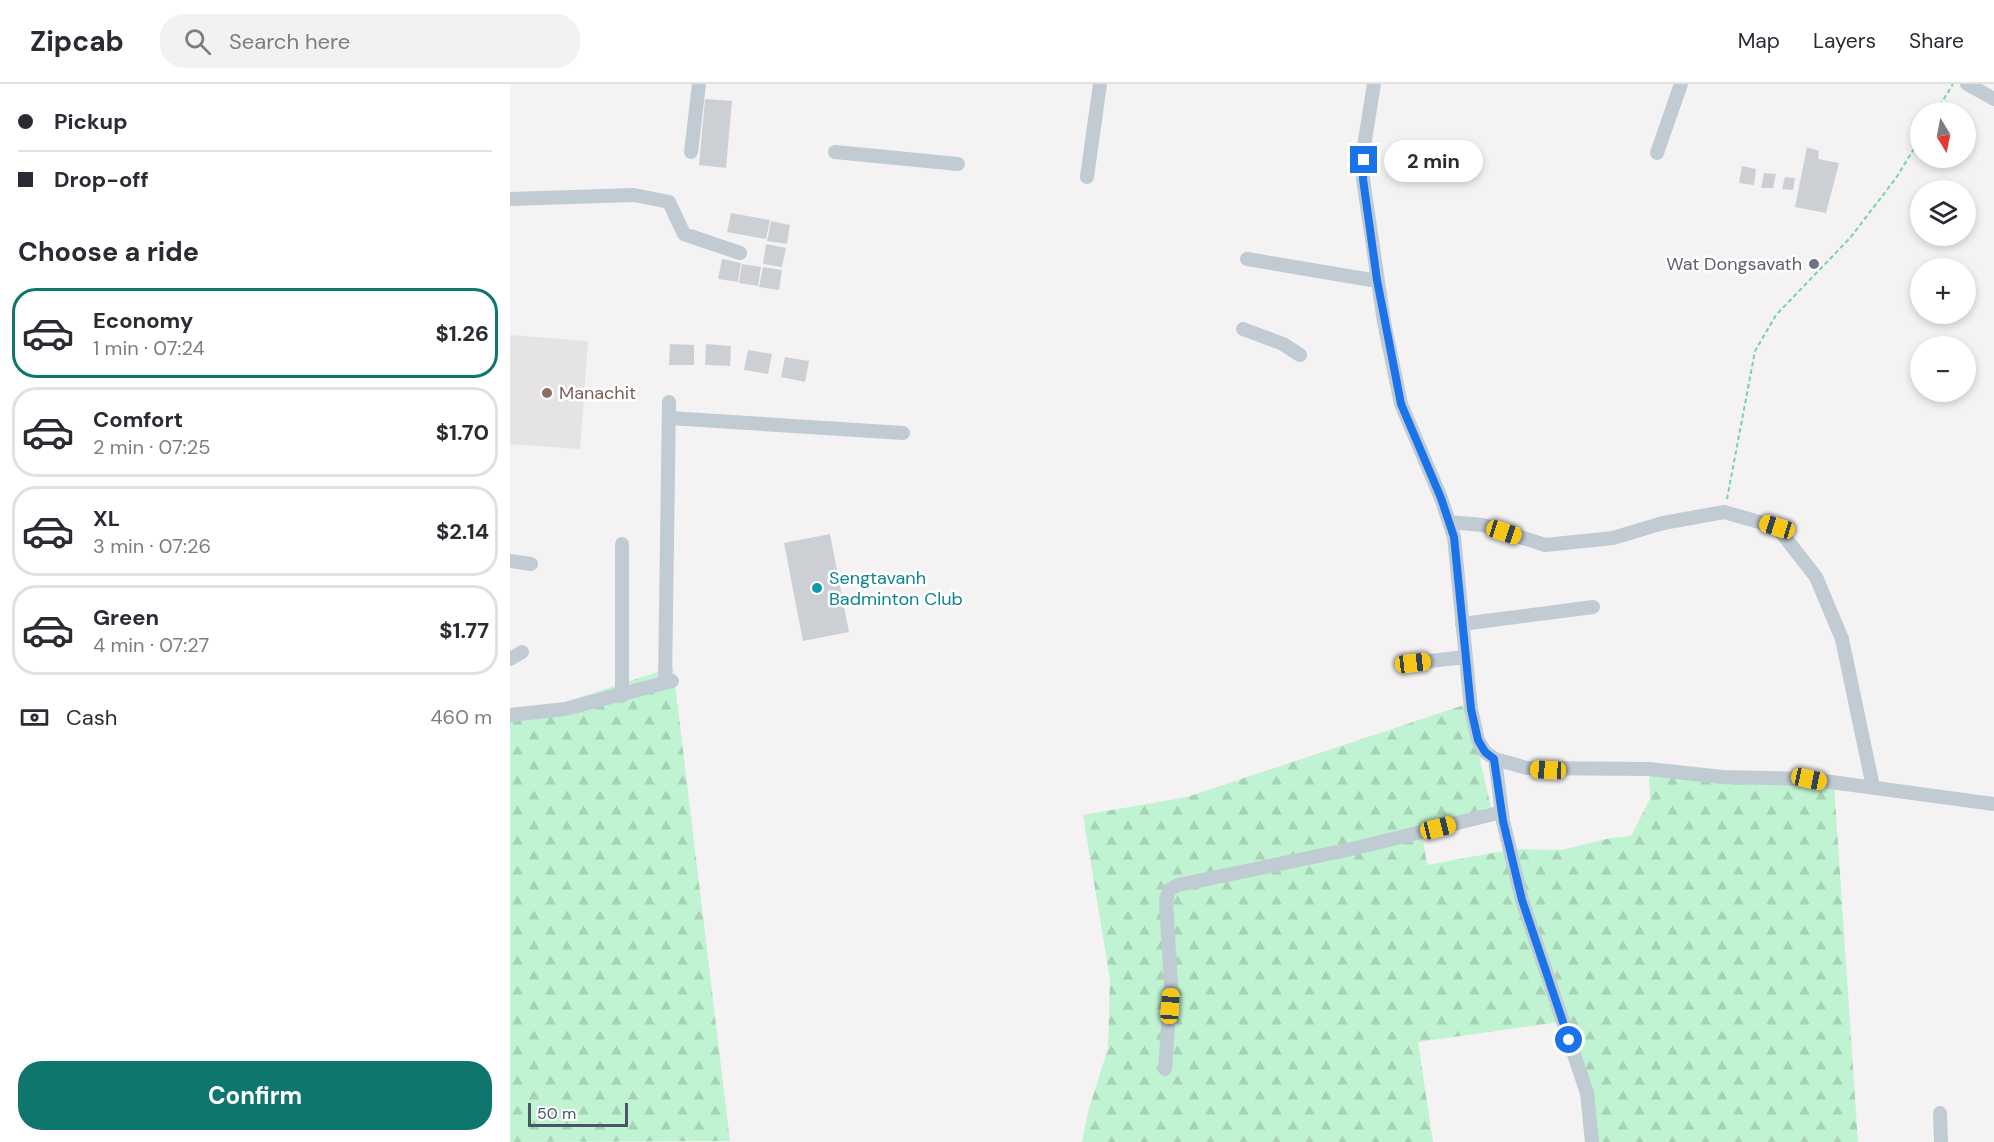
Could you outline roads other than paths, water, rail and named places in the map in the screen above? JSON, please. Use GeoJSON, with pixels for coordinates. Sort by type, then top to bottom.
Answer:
{"type":"FeatureCollection","features":[{"type":"Feature","properties":{"kind":"street"},"geometry":{"type":"LineString","coordinates":[[691,152],[699,84]]}},
{"type":"Feature","properties":{"kind":"street"},"geometry":{"type":"LineString","coordinates":[[1087,177],[1100,84]]}},
{"type":"Feature","properties":{"kind":"street"},"geometry":{"type":"LineString","coordinates":[[1374,84],[1364,146],[1363,179],[1377,280],[1401,404],[1449,522],[1455,547],[1471,709],[1478,740],[1485,752],[1494,759],[1527,768],[1649,769],[1722,777],[1809,779],[1994,804]]}},
{"type":"Feature","properties":{"kind":"street"},"geometry":{"type":"LineString","coordinates":[[1657,153],[1681,84]]}},
{"type":"Feature","properties":{"kind":"street"},"geometry":{"type":"LineString","coordinates":[[1967,84],[1994,99]]}},
{"type":"Feature","properties":{"kind":"street"},"geometry":{"type":"LineString","coordinates":[[835,152],[958,164]]}},
{"type":"Feature","properties":{"kind":"street"},"geometry":{"type":"LineString","coordinates":[[510,199],[634,195],[669,202],[684,234],[740,252]]}},
{"type":"Feature","properties":{"kind":"street"},"geometry":{"type":"LineString","coordinates":[[1247,259],[1377,280]]}},
{"type":"Feature","properties":{"kind":"street"},"geometry":{"type":"LineString","coordinates":[[1243,329],[1283,344],[1300,355]]}},
{"type":"Feature","properties":{"kind":"street"},"geometry":{"type":"LineString","coordinates":[[510,715],[565,709],[670,682],[669,402]]}},
{"type":"Feature","properties":{"kind":"street"},"geometry":{"type":"LineString","coordinates":[[669,418],[903,433]]}},
{"type":"Feature","properties":{"kind":"street"},"geometry":{"type":"LineString","coordinates":[[1449,522],[1484,525],[1545,545],[1613,538],[1663,524],[1724,512],[1777,527],[1816,577],[1842,639],[1874,787]]}},
{"type":"Feature","properties":{"kind":"street"},"geometry":{"type":"LineString","coordinates":[[622,544],[622,696]]}},
{"type":"Feature","properties":{"kind":"street"},"geometry":{"type":"LineString","coordinates":[[510,561],[531,564]]}},
{"type":"Feature","properties":{"kind":"street"},"geometry":{"type":"LineString","coordinates":[[1462,624],[1593,607]]}},
{"type":"Feature","properties":{"kind":"street"},"geometry":{"type":"LineString","coordinates":[[1413,663],[1466,657]]}},
{"type":"Feature","properties":{"kind":"street"},"geometry":{"type":"LineString","coordinates":[[1494,759],[1502,812],[1522,900],[1587,1093],[1592,1142]]}},
{"type":"Feature","properties":{"kind":"street"},"geometry":{"type":"LineString","coordinates":[[1165,1069],[1171,986],[1166,900],[1169,890],[1178,885],[1352,849],[1502,812]]}},
{"type":"Feature","properties":{"kind":"street"},"geometry":{"type":"LineString","coordinates":[[1940,1113],[1941,1142]]}},
{"type":"Feature","properties":{"kind":"place","name":"Wat Dongsavath"},"geometry":{"type":"Point","coordinates":[1814,264]}},
{"type":"Feature","properties":{"kind":"place","name":"Manachit"},"geometry":{"type":"Point","coordinates":[547,393]}},
{"type":"Feature","properties":{"kind":"place","name":"Sengtavanh Badminton Club"},"geometry":{"type":"Point","coordinates":[817,588]}}]}
